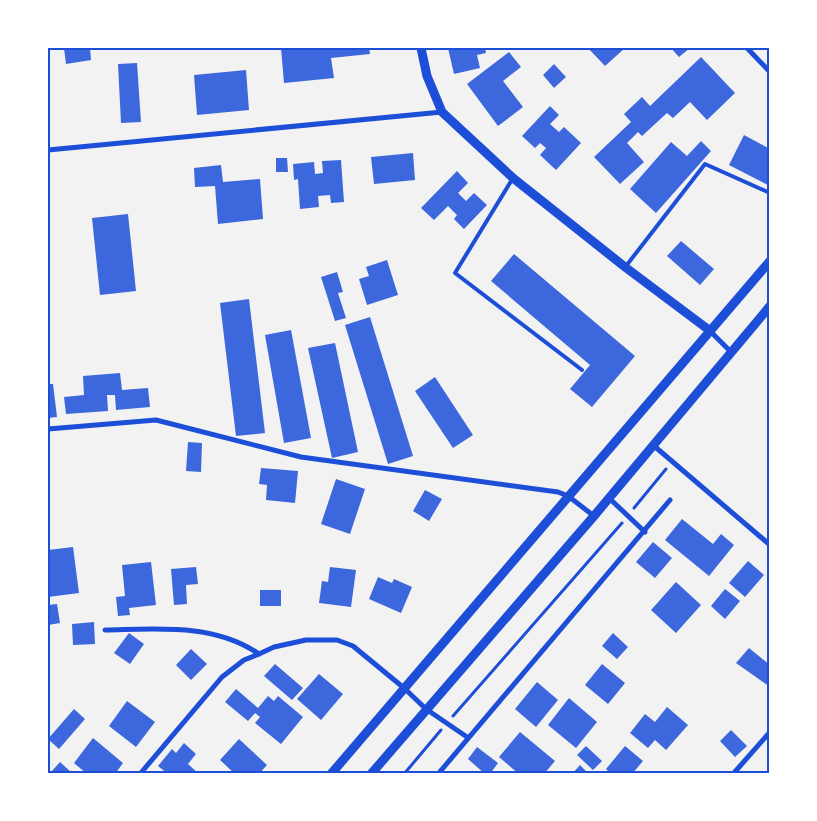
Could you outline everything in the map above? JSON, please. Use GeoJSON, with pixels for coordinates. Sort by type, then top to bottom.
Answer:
{"type":"FeatureCollection","features":[{"type":"Feature","properties":{"kind":"street"},"geometry":{"type":"LineString","coordinates":[[421,48],[427,76],[442,112],[513,178],[625,267],[709,330],[731,352]]}},
{"type":"Feature","properties":{"kind":"street"},"geometry":{"type":"LineString","coordinates":[[747,48],[770,72]]}},
{"type":"Feature","properties":{"kind":"street"},"geometry":{"type":"LineString","coordinates":[[48,148],[442,112]]}},
{"type":"Feature","properties":{"kind":"street"},"geometry":{"type":"LineString","coordinates":[[331,774],[770,261]]}},
{"type":"Feature","properties":{"kind":"street"},"geometry":{"type":"LineString","coordinates":[[371,774],[594,516],[770,306]]}},
{"type":"Feature","properties":{"kind":"street"},"geometry":{"type":"LineString","coordinates":[[48,429],[156,420],[301,457],[558,492],[568,496],[594,516]]}},
{"type":"Feature","properties":{"kind":"street"},"geometry":{"type":"LineString","coordinates":[[653,445],[770,545]]}},
{"type":"Feature","properties":{"kind":"street"},"geometry":{"type":"LineString","coordinates":[[609,498],[645,532]]}},
{"type":"Feature","properties":{"kind":"street"},"geometry":{"type":"LineString","coordinates":[[438,774],[645,532],[670,500]]}},
{"type":"Feature","properties":{"kind":"street"},"geometry":{"type":"LineString","coordinates":[[105,630],[200,630],[242,642],[259,654]]}},
{"type":"Feature","properties":{"kind":"street"},"geometry":{"type":"LineString","coordinates":[[140,774],[222,677],[244,660],[274,647],[306,640],[337,640],[353,646],[404,688],[426,709],[468,737]]}},
{"type":"Feature","properties":{"kind":"street"},"geometry":{"type":"LineString","coordinates":[[733,774],[770,732]]}},
{"type":"Feature","properties":{"kind":"lane"},"geometry":{"type":"LineString","coordinates":[[625,267],[705,164],[770,193]]}},
{"type":"Feature","properties":{"kind":"lane"},"geometry":{"type":"LineString","coordinates":[[513,178],[456,273],[582,370]]}},
{"type":"Feature","properties":{"kind":"path"},"geometry":{"type":"LineString","coordinates":[[404,774],[628,516],[672,462]]}},
{"type":"Feature","properties":{"kind":"building"},"geometry":{"type":"Polygon","coordinates":[[[64,48],[90,48],[91,60],[66,64],[64,48]]]}},
{"type":"Feature","properties":{"kind":"building"},"geometry":{"type":"Polygon","coordinates":[[[281,48],[369,48],[370,54],[331,58],[334,78],[284,83],[281,48]]]}},
{"type":"Feature","properties":{"kind":"building"},"geometry":{"type":"Polygon","coordinates":[[[448,48],[485,48],[486,53],[477,55],[480,68],[454,74],[448,48]]]}},
{"type":"Feature","properties":{"kind":"building"},"geometry":{"type":"Polygon","coordinates":[[[588,48],[625,48],[605,66],[588,48]]]}},
{"type":"Feature","properties":{"kind":"building"},"geometry":{"type":"Polygon","coordinates":[[[671,48],[690,48],[679,57],[671,48]]]}},
{"type":"Feature","properties":{"kind":"building"},"geometry":{"type":"Polygon","coordinates":[[[509,52],[521,67],[503,81],[523,107],[498,126],[467,84],[509,52]]]}},
{"type":"Feature","properties":{"kind":"building"},"geometry":{"type":"Polygon","coordinates":[[[701,57],[735,93],[707,120],[690,102],[673,118],[667,113],[642,136],[638,132],[627,143],[644,162],[620,184],[594,157],[631,122],[624,114],[642,97],[650,106],[701,57]]]}},
{"type":"Feature","properties":{"kind":"building"},"geometry":{"type":"Polygon","coordinates":[[[137,63],[141,122],[121,123],[118,64],[137,63]]]}},
{"type":"Feature","properties":{"kind":"building"},"geometry":{"type":"Polygon","coordinates":[[[554,64],[566,77],[554,88],[543,75],[554,64]]]}},
{"type":"Feature","properties":{"kind":"building"},"geometry":{"type":"Polygon","coordinates":[[[246,70],[249,110],[197,115],[194,75],[246,70]]]}},
{"type":"Feature","properties":{"kind":"building"},"geometry":{"type":"Polygon","coordinates":[[[550,106],[559,115],[550,124],[559,132],[564,127],[581,143],[556,170],[540,155],[546,148],[540,143],[535,148],[522,136],[550,106]]]}},
{"type":"Feature","properties":{"kind":"building"},"geometry":{"type":"Polygon","coordinates":[[[744,135],[770,149],[770,186],[729,165],[744,135]]]}},
{"type":"Feature","properties":{"kind":"building"},"geometry":{"type":"Polygon","coordinates":[[[701,141],[711,151],[656,213],[630,189],[671,142],[687,156],[701,141]]]}},
{"type":"Feature","properties":{"kind":"building"},"geometry":{"type":"Polygon","coordinates":[[[413,153],[415,180],[374,184],[371,157],[413,153]]]}},
{"type":"Feature","properties":{"kind":"building"},"geometry":{"type":"Polygon","coordinates":[[[276,158],[287,158],[288,172],[276,172],[276,158]]]}},
{"type":"Feature","properties":{"kind":"building"},"geometry":{"type":"Polygon","coordinates":[[[341,160],[344,202],[331,203],[330,195],[318,196],[319,207],[300,209],[298,179],[294,180],[293,164],[314,162],[315,174],[323,173],[322,161],[341,160]]]}},
{"type":"Feature","properties":{"kind":"building"},"geometry":{"type":"Polygon","coordinates":[[[221,165],[223,182],[260,179],[263,219],[218,224],[215,186],[195,187],[194,168],[221,165]]]}},
{"type":"Feature","properties":{"kind":"building"},"geometry":{"type":"Polygon","coordinates":[[[457,171],[468,183],[458,193],[466,201],[474,193],[487,205],[464,229],[454,219],[457,215],[448,206],[434,220],[421,208],[457,171]]]}},
{"type":"Feature","properties":{"kind":"building"},"geometry":{"type":"Polygon","coordinates":[[[128,214],[136,291],[100,295],[92,218],[128,214]]]}},
{"type":"Feature","properties":{"kind":"building"},"geometry":{"type":"Polygon","coordinates":[[[681,241],[714,269],[700,285],[667,256],[681,241]]]}},
{"type":"Feature","properties":{"kind":"building"},"geometry":{"type":"Polygon","coordinates":[[[514,254],[635,356],[592,407],[570,389],[590,365],[491,281],[514,254]]]}},
{"type":"Feature","properties":{"kind":"building"},"geometry":{"type":"Polygon","coordinates":[[[387,260],[398,295],[367,305],[359,279],[369,276],[366,267],[387,260]]]}},
{"type":"Feature","properties":{"kind":"building"},"geometry":{"type":"Polygon","coordinates":[[[337,272],[343,292],[338,293],[346,318],[335,321],[321,277],[337,272]]]}},
{"type":"Feature","properties":{"kind":"building"},"geometry":{"type":"Polygon","coordinates":[[[249,299],[265,433],[236,436],[220,303],[249,299]]]}},
{"type":"Feature","properties":{"kind":"building"},"geometry":{"type":"Polygon","coordinates":[[[370,317],[413,456],[388,464],[345,325],[370,317]]]}},
{"type":"Feature","properties":{"kind":"building"},"geometry":{"type":"Polygon","coordinates":[[[291,330],[311,438],[284,443],[265,335],[291,330]]]}},
{"type":"Feature","properties":{"kind":"building"},"geometry":{"type":"Polygon","coordinates":[[[335,343],[358,452],[332,458],[308,348],[335,343]]]}},
{"type":"Feature","properties":{"kind":"building"},"geometry":{"type":"Polygon","coordinates":[[[120,373],[122,390],[148,388],[150,407],[116,410],[115,395],[107,395],[108,411],[66,414],[64,397],[84,395],[83,376],[120,373]]]}},
{"type":"Feature","properties":{"kind":"building"},"geometry":{"type":"Polygon","coordinates":[[[435,377],[473,435],[453,448],[415,391],[435,377]]]}},
{"type":"Feature","properties":{"kind":"building"},"geometry":{"type":"Polygon","coordinates":[[[48,384],[53,384],[57,417],[48,418],[48,384]]]}},
{"type":"Feature","properties":{"kind":"building"},"geometry":{"type":"Polygon","coordinates":[[[188,442],[202,443],[201,472],[186,471],[188,442]]]}},
{"type":"Feature","properties":{"kind":"building"},"geometry":{"type":"Polygon","coordinates":[[[261,468],[298,471],[295,503],[266,500],[267,485],[259,484],[261,468]]]}},
{"type":"Feature","properties":{"kind":"building"},"geometry":{"type":"Polygon","coordinates":[[[336,479],[365,489],[350,534],[321,524],[336,479]]]}},
{"type":"Feature","properties":{"kind":"building"},"geometry":{"type":"Polygon","coordinates":[[[425,490],[442,499],[429,521],[413,511],[425,490]]]}},
{"type":"Feature","properties":{"kind":"building"},"geometry":{"type":"Polygon","coordinates":[[[682,519],[713,544],[721,534],[734,545],[709,576],[665,540],[682,519]]]}},
{"type":"Feature","properties":{"kind":"building"},"geometry":{"type":"Polygon","coordinates":[[[653,542],[672,558],[655,578],[636,562],[653,542]]]}},
{"type":"Feature","properties":{"kind":"building"},"geometry":{"type":"Polygon","coordinates":[[[73,547],[79,593],[48,597],[48,550],[73,547]]]}},
{"type":"Feature","properties":{"kind":"building"},"geometry":{"type":"Polygon","coordinates":[[[748,561],[764,575],[745,597],[729,583],[748,561]]]}},
{"type":"Feature","properties":{"kind":"building"},"geometry":{"type":"Polygon","coordinates":[[[151,562],[156,605],[129,608],[130,615],[118,616],[116,597],[125,596],[122,565],[151,562]]]}},
{"type":"Feature","properties":{"kind":"building"},"geometry":{"type":"Polygon","coordinates":[[[196,567],[198,584],[186,585],[187,604],[174,605],[171,569],[196,567]]]}},
{"type":"Feature","properties":{"kind":"building"},"geometry":{"type":"Polygon","coordinates":[[[330,567],[356,570],[351,607],[319,603],[322,581],[328,582],[330,567]]]}},
{"type":"Feature","properties":{"kind":"building"},"geometry":{"type":"Polygon","coordinates":[[[378,577],[392,583],[394,579],[412,587],[401,613],[369,599],[378,577]]]}},
{"type":"Feature","properties":{"kind":"building"},"geometry":{"type":"Polygon","coordinates":[[[676,582],[701,605],[676,633],[651,610],[676,582]]]}},
{"type":"Feature","properties":{"kind":"building"},"geometry":{"type":"Polygon","coordinates":[[[725,589],[740,601],[725,619],[711,606],[725,589]]]}},
{"type":"Feature","properties":{"kind":"building"},"geometry":{"type":"Polygon","coordinates":[[[260,590],[281,590],[281,606],[260,606],[260,590]]]}},
{"type":"Feature","properties":{"kind":"building"},"geometry":{"type":"Polygon","coordinates":[[[57,604],[60,623],[48,625],[48,605],[57,604]]]}},
{"type":"Feature","properties":{"kind":"building"},"geometry":{"type":"Polygon","coordinates":[[[94,622],[95,644],[73,645],[72,624],[94,622]]]}},
{"type":"Feature","properties":{"kind":"building"},"geometry":{"type":"Polygon","coordinates":[[[129,633],[144,644],[130,664],[114,653],[129,633]]]}},
{"type":"Feature","properties":{"kind":"building"},"geometry":{"type":"Polygon","coordinates":[[[613,633],[628,647],[617,659],[602,646],[613,633]]]}},
{"type":"Feature","properties":{"kind":"building"},"geometry":{"type":"Polygon","coordinates":[[[749,648],[770,665],[770,687],[736,663],[749,648]]]}},
{"type":"Feature","properties":{"kind":"building"},"geometry":{"type":"Polygon","coordinates":[[[191,649],[207,664],[191,680],[176,665],[191,649]]]}},
{"type":"Feature","properties":{"kind":"building"},"geometry":{"type":"Polygon","coordinates":[[[275,664],[303,688],[292,700],[264,676],[275,664]]]}},
{"type":"Feature","properties":{"kind":"building"},"geometry":{"type":"Polygon","coordinates":[[[602,664],[625,683],[608,704],[585,685],[602,664]]]}},
{"type":"Feature","properties":{"kind":"building"},"geometry":{"type":"Polygon","coordinates":[[[319,674],[343,694],[321,720],[297,699],[319,674]]]}},
{"type":"Feature","properties":{"kind":"building"},"geometry":{"type":"Polygon","coordinates":[[[537,682],[558,700],[536,727],[515,709],[537,682]]]}},
{"type":"Feature","properties":{"kind":"building"},"geometry":{"type":"Polygon","coordinates":[[[236,689],[258,708],[268,696],[274,701],[278,696],[303,717],[281,744],[255,723],[260,717],[255,713],[248,721],[225,702],[236,689]]]}},
{"type":"Feature","properties":{"kind":"building"},"geometry":{"type":"Polygon","coordinates":[[[569,698],[597,722],[576,748],[548,725],[569,698]]]}},
{"type":"Feature","properties":{"kind":"building"},"geometry":{"type":"Polygon","coordinates":[[[127,701],[155,722],[136,747],[109,726],[127,701]]]}},
{"type":"Feature","properties":{"kind":"building"},"geometry":{"type":"Polygon","coordinates":[[[667,707],[688,725],[666,750],[655,740],[648,748],[630,733],[645,714],[655,722],[667,707]]]}},
{"type":"Feature","properties":{"kind":"building"},"geometry":{"type":"Polygon","coordinates":[[[74,709],[85,719],[59,749],[48,739],[74,709]]]}},
{"type":"Feature","properties":{"kind":"building"},"geometry":{"type":"Polygon","coordinates":[[[731,730],[747,746],[735,757],[720,741],[731,730]]]}},
{"type":"Feature","properties":{"kind":"building"},"geometry":{"type":"Polygon","coordinates":[[[520,732],[555,761],[544,774],[519,774],[499,757],[520,732]]]}},
{"type":"Feature","properties":{"kind":"building"},"geometry":{"type":"Polygon","coordinates":[[[93,738],[123,763],[115,774],[87,774],[74,763],[93,738]]]}},
{"type":"Feature","properties":{"kind":"building"},"geometry":{"type":"Polygon","coordinates":[[[239,739],[267,765],[259,774],[235,774],[220,760],[239,739]]]}},
{"type":"Feature","properties":{"kind":"building"},"geometry":{"type":"Polygon","coordinates":[[[184,743],[196,754],[188,764],[199,774],[168,774],[158,766],[172,749],[176,753],[184,743]]]}},
{"type":"Feature","properties":{"kind":"building"},"geometry":{"type":"Polygon","coordinates":[[[586,746],[602,761],[593,770],[577,755],[586,746]]]}},
{"type":"Feature","properties":{"kind":"building"},"geometry":{"type":"Polygon","coordinates":[[[625,746],[643,761],[632,774],[611,774],[606,769],[625,746]]]}},
{"type":"Feature","properties":{"kind":"building"},"geometry":{"type":"Polygon","coordinates":[[[477,747],[498,763],[490,774],[485,774],[468,759],[477,747]]]}},
{"type":"Feature","properties":{"kind":"building"},"geometry":{"type":"Polygon","coordinates":[[[60,762],[73,774],[54,774],[52,771],[60,762]]]}},
{"type":"Feature","properties":{"kind":"building"},"geometry":{"type":"Polygon","coordinates":[[[580,765],[589,774],[572,774],[580,765]]]}}]}
